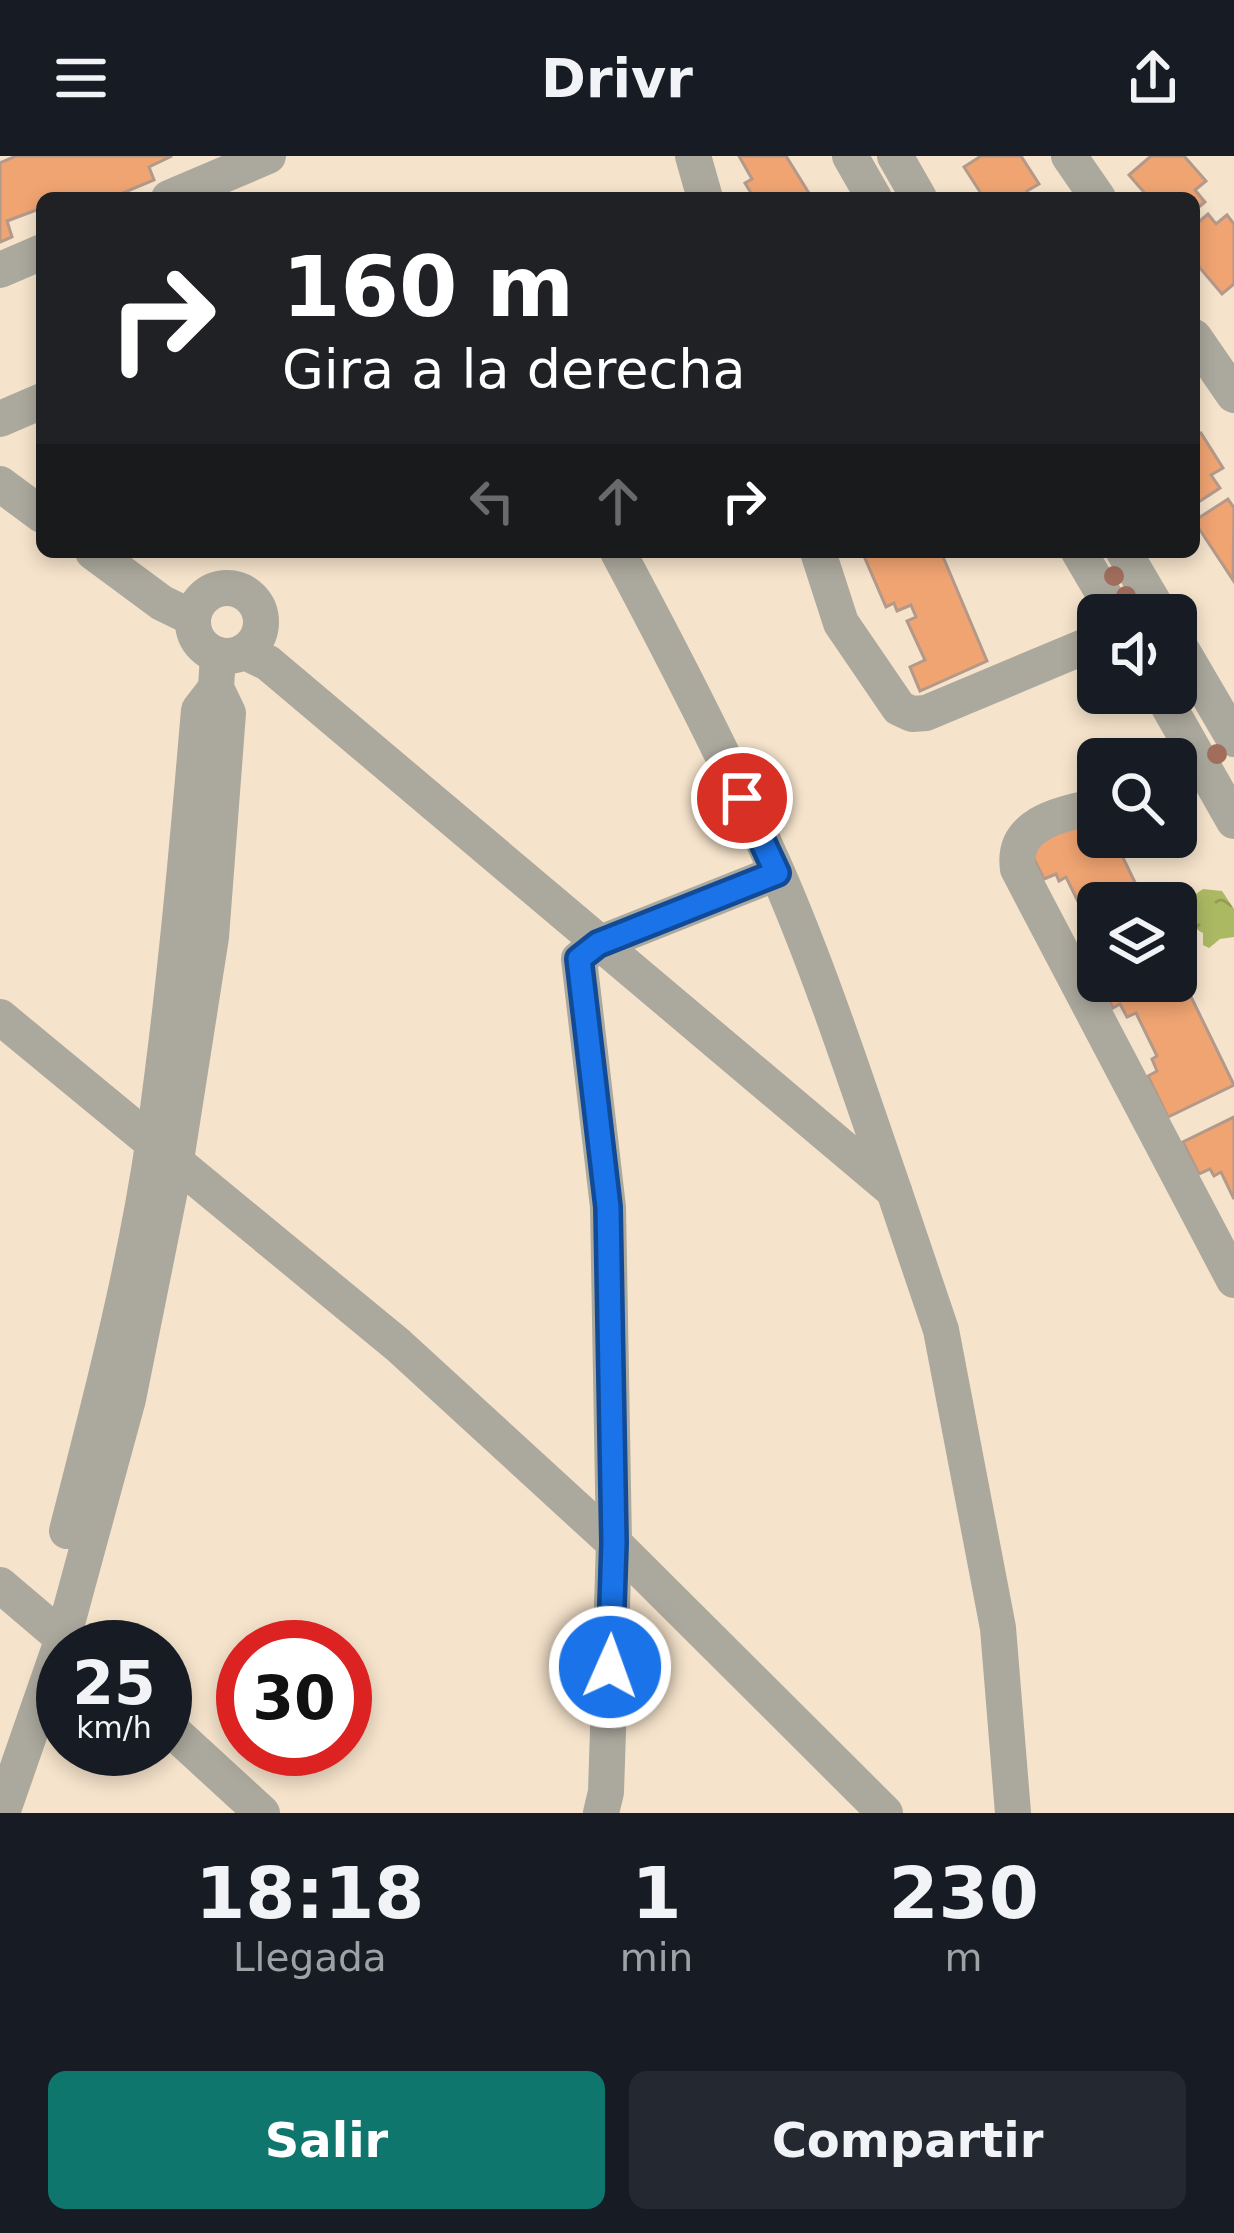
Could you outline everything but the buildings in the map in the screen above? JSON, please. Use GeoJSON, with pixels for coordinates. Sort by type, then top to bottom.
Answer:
{"type":"FeatureCollection","features":[{"type":"Feature","properties":{"kind":"street"},"geometry":{"type":"LineString","coordinates":[[184,192],[268,156]]}},
{"type":"Feature","properties":{"kind":"street"},"geometry":{"type":"LineString","coordinates":[[693,156],[703,192]]}},
{"type":"Feature","properties":{"kind":"street"},"geometry":{"type":"LineString","coordinates":[[850,156],[871,192]]}},
{"type":"Feature","properties":{"kind":"street"},"geometry":{"type":"LineString","coordinates":[[895,156],[916,192]]}},
{"type":"Feature","properties":{"kind":"street"},"geometry":{"type":"LineString","coordinates":[[1069,156],[1094,192]]}},
{"type":"Feature","properties":{"kind":"street"},"geometry":{"type":"LineString","coordinates":[[0,270],[36,255]]}},
{"type":"Feature","properties":{"kind":"street"},"geometry":{"type":"LineString","coordinates":[[1200,347],[1234,395]]}},
{"type":"Feature","properties":{"kind":"street"},"geometry":{"type":"LineString","coordinates":[[0,419],[36,404]]}},
{"type":"Feature","properties":{"kind":"street"},"geometry":{"type":"LineString","coordinates":[[0,484],[36,511]]}},
{"type":"Feature","properties":{"kind":"street"},"geometry":{"type":"LineString","coordinates":[[100,558],[162,603],[193,618]]}},
{"type":"Feature","properties":{"kind":"street"},"geometry":{"type":"LineString","coordinates":[[621,558],[690,686],[777,873],[824,991],[945,1353],[998,1628],[1013,1813]]}},
{"type":"Feature","properties":{"kind":"street"},"geometry":{"type":"LineString","coordinates":[[820,558],[841,623],[899,708],[912,714],[926,713],[1077,650]]}},
{"type":"Feature","properties":{"kind":"street"},"geometry":{"type":"LineString","coordinates":[[1083,558],[1104,594]]}},
{"type":"Feature","properties":{"kind":"street"},"geometry":{"type":"LineString","coordinates":[[1128,558],[1149,594]]}},
{"type":"Feature","properties":{"kind":"street"},"geometry":{"type":"LineString","coordinates":[[65,1620],[128,1399],[164,1151],[211,937],[228,713],[226,665],[196,637],[193,618],[203,598],[224,587],[246,593],[262,622],[254,644],[226,665]]}},
{"type":"Feature","properties":{"kind":"street"},"geometry":{"type":"LineString","coordinates":[[226,665],[268,663],[893,1191]]}},
{"type":"Feature","properties":{"kind":"street"},"geometry":{"type":"LineString","coordinates":[[1197,664],[1221,692],[1234,739]]}},
{"type":"Feature","properties":{"kind":"street"},"geometry":{"type":"LineString","coordinates":[[1197,785],[1234,821]]}},
{"type":"Feature","properties":{"kind":"street"},"geometry":{"type":"LineString","coordinates":[[1077,811],[1029,830],[1020,841],[1018,868],[1234,1280]]}},
{"type":"Feature","properties":{"kind":"street"},"geometry":{"type":"LineString","coordinates":[[602,1813],[614,1543],[608,1207],[579,959],[598,944],[777,873]]}},
{"type":"Feature","properties":{"kind":"street"},"geometry":{"type":"LineString","coordinates":[[0,1017],[398,1346],[614,1543],[885,1813]]}},
{"type":"Feature","properties":{"kind":"street"},"geometry":{"type":"LineString","coordinates":[[0,1585],[41,1620]]}},
{"type":"Feature","properties":{"kind":"street"},"geometry":{"type":"LineString","coordinates":[[0,1743],[36,1679]]}},
{"type":"Feature","properties":{"kind":"street"},"geometry":{"type":"LineString","coordinates":[[2,1813],[36,1709]]}},
{"type":"Feature","properties":{"kind":"street"},"geometry":{"type":"LineString","coordinates":[[192,1749],[262,1813]]}},
{"type":"Feature","properties":{"kind":"water"},"geometry":{"type":"Polygon","coordinates":[[[1203,889],[1222,891],[1234,909],[1234,937],[1220,939],[1209,948],[1203,945],[1203,933],[1197,928],[1197,893],[1203,889]]]}},
{"type":"Feature","properties":{"kind":"route"},"geometry":{"type":"LineString","coordinates":[[610,1667],[614,1543],[608,1207],[579,959],[598,944],[777,873],[742,798]]}}]}
